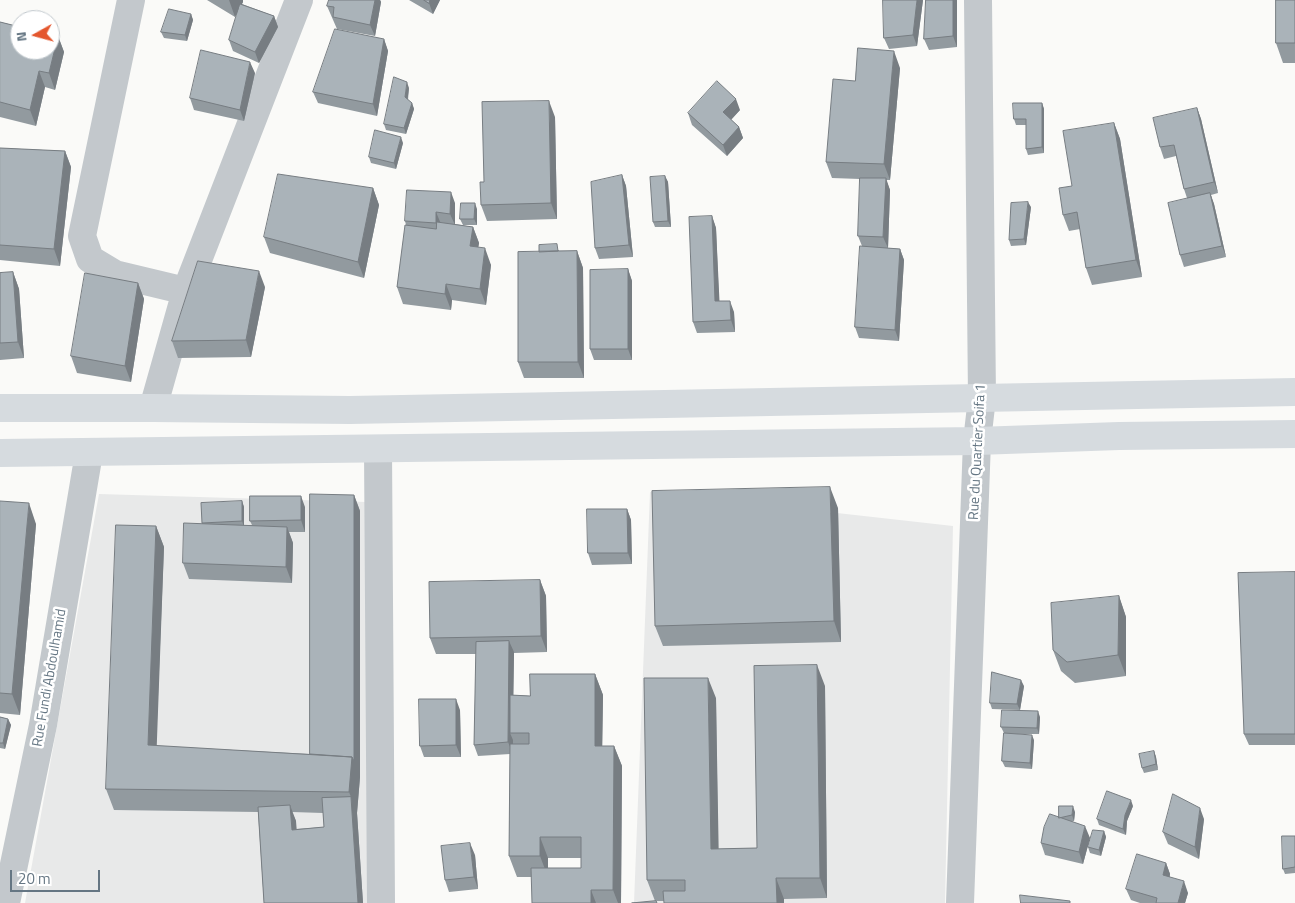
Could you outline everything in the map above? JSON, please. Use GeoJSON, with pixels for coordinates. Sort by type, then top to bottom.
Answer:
{"type":"FeatureCollection","features":[{"type":"Feature","properties":{"kind":"main road"},"geometry":{"type":"LineString","coordinates":[[0,408],[350,410],[1295,392]]}},
{"type":"Feature","properties":{"kind":"main road"},"geometry":{"type":"LineString","coordinates":[[0,454],[978,441],[1119,436],[1295,434]]}},
{"type":"Feature","properties":{"kind":"street"},"geometry":{"type":"LineString","coordinates":[[131,0],[82,236],[90,260],[115,274],[186,291]]}},
{"type":"Feature","properties":{"kind":"street"},"geometry":{"type":"LineString","coordinates":[[153,408],[186,291],[299,0]]}},
{"type":"Feature","properties":{"kind":"street","name":"Rue du Quartier Soifa 1"},"geometry":{"type":"LineString","coordinates":[[960,903],[978,441],[982,398],[978,0]]}},
{"type":"Feature","properties":{"kind":"street"},"geometry":{"type":"LineString","coordinates":[[378,448],[380,903]]}},
{"type":"Feature","properties":{"kind":"street","name":"Rue Fundi Abdoulhamid"},"geometry":{"type":"LineString","coordinates":[[6,903],[43,725],[89,453]]}},
{"type":"Feature","properties":{"kind":"shaded area"},"geometry":{"type":"Polygon","coordinates":[[[650,492],[953,526],[945,903],[634,903],[650,492]]]}},
{"type":"Feature","properties":{"kind":"shaded area"},"geometry":{"type":"Polygon","coordinates":[[[99,494],[366,502],[369,903],[25,903],[99,494]]]}},
{"type":"Feature","properties":{"kind":"building"},"geometry":{"type":"Polygon","coordinates":[[[329,0],[375,0],[370,25],[333,17],[334,7],[327,6],[329,0]]]}},
{"type":"Feature","properties":{"kind":"building"},"geometry":{"type":"Polygon","coordinates":[[[883,0],[917,0],[913,35],[884,38],[883,0]]]}},
{"type":"Feature","properties":{"kind":"building"},"geometry":{"type":"Polygon","coordinates":[[[926,0],[953,0],[953,36],[924,39],[926,0]]]}},
{"type":"Feature","properties":{"kind":"building"},"geometry":{"type":"Polygon","coordinates":[[[1276,0],[1295,0],[1295,43],[1276,43],[1276,0]]]}},
{"type":"Feature","properties":{"kind":"building"},"geometry":{"type":"Polygon","coordinates":[[[240,4],[274,16],[255,52],[229,40],[240,4]]]}},
{"type":"Feature","properties":{"kind":"building"},"geometry":{"type":"Polygon","coordinates":[[[169,9],[191,14],[185,35],[161,32],[169,9]]]}},
{"type":"Feature","properties":{"kind":"building"},"geometry":{"type":"Polygon","coordinates":[[[0,22],[10,24],[10,60],[52,60],[49,73],[39,71],[30,110],[0,102],[0,22]]]}},
{"type":"Feature","properties":{"kind":"building"},"geometry":{"type":"Polygon","coordinates":[[[335,29],[384,39],[373,104],[313,92],[335,29]]]}},
{"type":"Feature","properties":{"kind":"building"},"geometry":{"type":"Polygon","coordinates":[[[858,48],[894,51],[884,164],[826,162],[833,79],[855,81],[858,48]]]}},
{"type":"Feature","properties":{"kind":"building"},"geometry":{"type":"Polygon","coordinates":[[[201,50],[250,62],[240,110],[190,98],[201,50]]]}},
{"type":"Feature","properties":{"kind":"building"},"geometry":{"type":"Polygon","coordinates":[[[394,77],[407,82],[405,97],[412,103],[404,128],[384,124],[394,77]]]}},
{"type":"Feature","properties":{"kind":"building"},"geometry":{"type":"Polygon","coordinates":[[[717,81],[736,99],[723,112],[739,127],[723,145],[688,113],[717,81]]]}},
{"type":"Feature","properties":{"kind":"building"},"geometry":{"type":"Polygon","coordinates":[[[549,101],[551,203],[481,205],[480,182],[484,182],[482,102],[549,101]]]}},
{"type":"Feature","properties":{"kind":"building"},"geometry":{"type":"Polygon","coordinates":[[[1013,103],[1042,103],[1042,147],[1026,149],[1026,119],[1014,119],[1013,103]]]}},
{"type":"Feature","properties":{"kind":"building"},"geometry":{"type":"Polygon","coordinates":[[[1197,108],[1214,182],[1184,189],[1174,145],[1160,147],[1153,118],[1197,108]]]}},
{"type":"Feature","properties":{"kind":"building"},"geometry":{"type":"Polygon","coordinates":[[[1114,123],[1136,260],[1086,268],[1077,212],[1063,215],[1059,188],[1072,186],[1063,131],[1114,123]]]}},
{"type":"Feature","properties":{"kind":"building"},"geometry":{"type":"Polygon","coordinates":[[[375,130],[401,137],[394,163],[369,157],[375,130]]]}},
{"type":"Feature","properties":{"kind":"building"},"geometry":{"type":"Polygon","coordinates":[[[0,148],[65,151],[54,249],[0,245],[0,148]]]}},
{"type":"Feature","properties":{"kind":"building"},"geometry":{"type":"Polygon","coordinates":[[[278,174],[373,188],[358,262],[264,237],[278,174]]]}},
{"type":"Feature","properties":{"kind":"building"},"geometry":{"type":"Polygon","coordinates":[[[622,175],[629,245],[595,248],[591,182],[622,175]]]}},
{"type":"Feature","properties":{"kind":"building"},"geometry":{"type":"Polygon","coordinates":[[[665,176],[668,221],[653,222],[650,177],[665,176]]]}},
{"type":"Feature","properties":{"kind":"building"},"geometry":{"type":"Polygon","coordinates":[[[860,178],[886,178],[883,237],[858,236],[860,178]]]}},
{"type":"Feature","properties":{"kind":"building"},"geometry":{"type":"Polygon","coordinates":[[[407,190],[451,192],[450,214],[436,212],[436,223],[405,221],[407,190]]]}},
{"type":"Feature","properties":{"kind":"building"},"geometry":{"type":"Polygon","coordinates":[[[1210,193],[1222,246],[1180,255],[1168,203],[1210,193]]]}},
{"type":"Feature","properties":{"kind":"building"},"geometry":{"type":"Polygon","coordinates":[[[1028,202],[1024,239],[1009,240],[1011,203],[1028,202]]]}},
{"type":"Feature","properties":{"kind":"building"},"geometry":{"type":"Polygon","coordinates":[[[461,203],[475,203],[474,219],[460,219],[461,203]]]}},
{"type":"Feature","properties":{"kind":"building"},"geometry":{"type":"Polygon","coordinates":[[[712,216],[715,301],[730,301],[731,320],[693,322],[689,217],[712,216]]]}},
{"type":"Feature","properties":{"kind":"building"},"geometry":{"type":"Polygon","coordinates":[[[437,222],[473,227],[470,246],[485,248],[480,289],[446,284],[445,294],[397,287],[405,225],[436,229],[437,222]]]}},
{"type":"Feature","properties":{"kind":"building"},"geometry":{"type":"Polygon","coordinates":[[[557,244],[558,251],[539,252],[539,245],[557,244]]]}},
{"type":"Feature","properties":{"kind":"building"},"geometry":{"type":"Polygon","coordinates":[[[860,246],[900,249],[895,330],[855,327],[860,246]]]}},
{"type":"Feature","properties":{"kind":"building"},"geometry":{"type":"Polygon","coordinates":[[[577,251],[578,362],[518,362],[518,252],[577,251]]]}},
{"type":"Feature","properties":{"kind":"building"},"geometry":{"type":"Polygon","coordinates":[[[198,261],[259,271],[246,340],[172,341],[198,261]]]}},
{"type":"Feature","properties":{"kind":"building"},"geometry":{"type":"Polygon","coordinates":[[[628,269],[628,349],[590,349],[590,270],[628,269]]]}},
{"type":"Feature","properties":{"kind":"building"},"geometry":{"type":"Polygon","coordinates":[[[13,272],[18,342],[0,343],[0,273],[13,272]]]}},
{"type":"Feature","properties":{"kind":"building"},"geometry":{"type":"Polygon","coordinates":[[[85,273],[138,283],[125,366],[71,356],[85,273]]]}},
{"type":"Feature","properties":{"kind":"building"},"geometry":{"type":"Polygon","coordinates":[[[830,487],[834,621],[655,626],[652,491],[830,487]]]}},
{"type":"Feature","properties":{"kind":"building"},"geometry":{"type":"Polygon","coordinates":[[[310,494],[354,495],[354,761],[352,757],[310,754],[310,494]]]}},
{"type":"Feature","properties":{"kind":"building"},"geometry":{"type":"Polygon","coordinates":[[[250,496],[301,496],[301,520],[250,521],[250,496]]]}},
{"type":"Feature","properties":{"kind":"building"},"geometry":{"type":"Polygon","coordinates":[[[0,501],[29,503],[12,694],[0,693],[0,501]]]}},
{"type":"Feature","properties":{"kind":"building"},"geometry":{"type":"Polygon","coordinates":[[[242,501],[242,521],[202,523],[201,503],[242,501]]]}},
{"type":"Feature","properties":{"kind":"building"},"geometry":{"type":"Polygon","coordinates":[[[587,509],[627,509],[628,553],[588,553],[587,509]]]}},
{"type":"Feature","properties":{"kind":"building"},"geometry":{"type":"Polygon","coordinates":[[[184,523],[287,527],[286,567],[183,563],[184,523]]]}},
{"type":"Feature","properties":{"kind":"building"},"geometry":{"type":"Polygon","coordinates":[[[116,525],[156,526],[148,745],[352,757],[349,792],[106,789],[116,525]]]}},
{"type":"Feature","properties":{"kind":"building"},"geometry":{"type":"Polygon","coordinates":[[[1295,572],[1295,734],[1244,734],[1238,573],[1295,572]]]}},
{"type":"Feature","properties":{"kind":"building"},"geometry":{"type":"Polygon","coordinates":[[[540,580],[541,636],[430,638],[429,582],[540,580]]]}},
{"type":"Feature","properties":{"kind":"building"},"geometry":{"type":"Polygon","coordinates":[[[1119,596],[1118,655],[1067,662],[1053,650],[1051,603],[1119,596]]]}},
{"type":"Feature","properties":{"kind":"building"},"geometry":{"type":"Polygon","coordinates":[[[509,641],[508,742],[474,745],[476,642],[509,641]]]}},
{"type":"Feature","properties":{"kind":"building"},"geometry":{"type":"Polygon","coordinates":[[[817,665],[820,878],[776,878],[777,903],[664,903],[663,891],[685,891],[685,880],[647,880],[644,678],[708,678],[711,849],[757,848],[754,666],[817,665]]]}},
{"type":"Feature","properties":{"kind":"building"},"geometry":{"type":"Polygon","coordinates":[[[992,672],[1021,680],[1017,704],[990,703],[992,672]]]}},
{"type":"Feature","properties":{"kind":"building"},"geometry":{"type":"Polygon","coordinates":[[[530,674],[595,674],[595,746],[614,746],[613,890],[591,890],[591,903],[532,903],[531,868],[581,868],[581,837],[540,837],[540,856],[509,856],[510,744],[529,744],[529,733],[510,733],[510,695],[530,696],[530,674]]]}},
{"type":"Feature","properties":{"kind":"building"},"geometry":{"type":"Polygon","coordinates":[[[419,699],[456,699],[456,745],[420,746],[419,699]]]}},
{"type":"Feature","properties":{"kind":"building"},"geometry":{"type":"Polygon","coordinates":[[[1002,710],[1038,711],[1037,728],[1001,727],[1002,710]]]}},
{"type":"Feature","properties":{"kind":"building"},"geometry":{"type":"Polygon","coordinates":[[[0,717],[8,719],[3,743],[0,743],[0,717]]]}},
{"type":"Feature","properties":{"kind":"building"},"geometry":{"type":"Polygon","coordinates":[[[1004,733],[1032,735],[1030,763],[1002,761],[1004,733]]]}},
{"type":"Feature","properties":{"kind":"building"},"geometry":{"type":"Polygon","coordinates":[[[1154,751],[1156,764],[1142,768],[1139,754],[1154,751]]]}},
{"type":"Feature","properties":{"kind":"building"},"geometry":{"type":"Polygon","coordinates":[[[1107,791],[1131,800],[1125,815],[1123,829],[1097,819],[1107,791]]]}},
{"type":"Feature","properties":{"kind":"building"},"geometry":{"type":"Polygon","coordinates":[[[1173,794],[1200,808],[1195,847],[1163,832],[1173,794]]]}},
{"type":"Feature","properties":{"kind":"building"},"geometry":{"type":"Polygon","coordinates":[[[351,797],[358,903],[264,903],[258,807],[290,805],[292,830],[324,827],[322,798],[351,797]]]}},
{"type":"Feature","properties":{"kind":"building"},"geometry":{"type":"Polygon","coordinates":[[[1059,806],[1073,806],[1072,815],[1059,818],[1059,806]]]}},
{"type":"Feature","properties":{"kind":"building"},"geometry":{"type":"Polygon","coordinates":[[[1050,814],[1085,826],[1079,852],[1041,843],[1044,827],[1050,814]]]}},
{"type":"Feature","properties":{"kind":"building"},"geometry":{"type":"Polygon","coordinates":[[[1093,830],[1104,831],[1099,850],[1088,847],[1093,830]]]}},
{"type":"Feature","properties":{"kind":"building"},"geometry":{"type":"Polygon","coordinates":[[[1282,836],[1295,836],[1295,867],[1283,869],[1282,836]]]}},
{"type":"Feature","properties":{"kind":"building"},"geometry":{"type":"Polygon","coordinates":[[[470,843],[474,877],[445,880],[441,846],[470,843]]]}},
{"type":"Feature","properties":{"kind":"building"},"geometry":{"type":"Polygon","coordinates":[[[1137,854],[1166,863],[1163,875],[1184,881],[1178,903],[1156,903],[1157,898],[1126,889],[1137,854]]]}},
{"type":"Feature","properties":{"kind":"building"},"geometry":{"type":"Polygon","coordinates":[[[1020,895],[1070,901],[1070,903],[1021,903],[1020,895]]]}},
{"type":"Feature","properties":{"kind":"building"},"geometry":{"type":"Polygon","coordinates":[[[656,901],[657,903],[632,903],[656,901]]]}}]}
